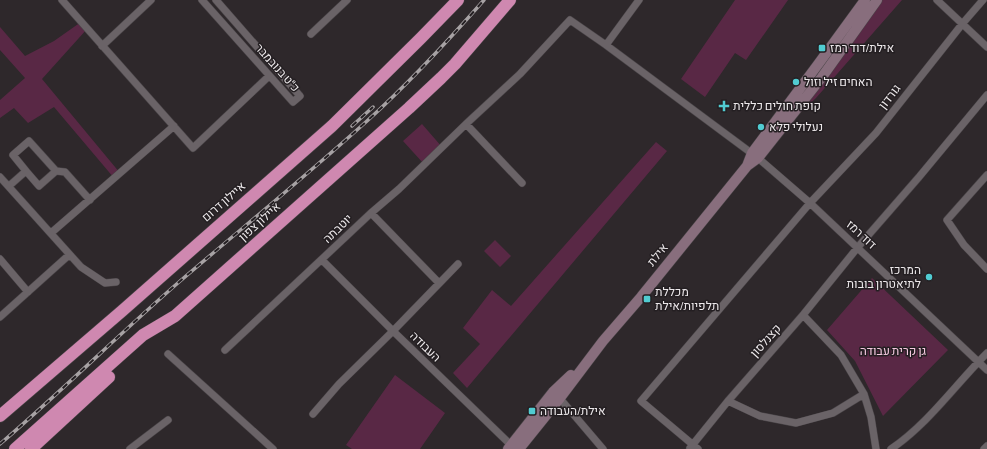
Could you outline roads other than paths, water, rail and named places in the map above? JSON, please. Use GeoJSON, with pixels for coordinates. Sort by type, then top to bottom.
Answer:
{"type":"FeatureCollection","features":[{"type":"Feature","properties":{"kind":"highway","name":"איילון דרום"},"geometry":{"type":"LineString","coordinates":[[0,416],[332,126],[422,38],[458,0]]}},
{"type":"Feature","properties":{"kind":"highway","name":"איילון צפון"},"geometry":{"type":"LineString","coordinates":[[15,449],[143,335],[175,316],[409,108],[456,64],[510,0]]}},
{"type":"Feature","properties":{"kind":"highway"},"geometry":{"type":"LineString","coordinates":[[487,28],[517,0]]}},
{"type":"Feature","properties":{"kind":"highway"},"geometry":{"type":"LineString","coordinates":[[31,449],[175,316]]}},
{"type":"Feature","properties":{"kind":"highway"},"geometry":{"type":"LineString","coordinates":[[0,410],[69,356]]}},
{"type":"Feature","properties":{"kind":"street"},"geometry":{"type":"LineString","coordinates":[[62,0],[193,148],[269,76]]}},
{"type":"Feature","properties":{"kind":"street"},"geometry":{"type":"LineString","coordinates":[[102,46],[150,0]]}},
{"type":"Feature","properties":{"kind":"street","name":"כ\"ט בנובמבר"},"geometry":{"type":"LineString","coordinates":[[202,0],[293,102],[300,96],[216,0]]}},
{"type":"Feature","properties":{"kind":"street"},"geometry":{"type":"LineString","coordinates":[[311,34],[347,0]]}},
{"type":"Feature","properties":{"kind":"street"},"geometry":{"type":"LineString","coordinates":[[606,45],[639,0]]}},
{"type":"Feature","properties":{"kind":"street","name":"אילת"},"geometry":{"type":"LineString","coordinates":[[513,448],[641,298],[747,166],[865,0]]}},
{"type":"Feature","properties":{"kind":"street","name":"אילת"},"geometry":{"type":"LineString","coordinates":[[755,155],[822,77],[877,0]]}},
{"type":"Feature","properties":{"kind":"street"},"geometry":{"type":"LineString","coordinates":[[937,0],[987,47]]}},
{"type":"Feature","properties":{"kind":"street","name":"גורדון"},"geometry":{"type":"LineString","coordinates":[[693,448],[641,401],[810,203],[876,133],[983,0]]}},
{"type":"Feature","properties":{"kind":"street","name":"יוטבתה"},"geometry":{"type":"LineString","coordinates":[[225,350],[265,311],[399,189],[520,74],[570,20],[606,45]]}},
{"type":"Feature","properties":{"kind":"street","name":"דוד רמז"},"geometry":{"type":"LineString","coordinates":[[606,45],[755,155],[858,247],[987,370]]}},
{"type":"Feature","properties":{"kind":"street","name":"קצנלסון"},"geometry":{"type":"LineString","coordinates":[[693,448],[728,401],[803,315],[858,247],[919,177],[987,95]]}},
{"type":"Feature","properties":{"kind":"street"},"geometry":{"type":"LineString","coordinates":[[466,124],[522,183]]}},
{"type":"Feature","properties":{"kind":"street"},"geometry":{"type":"LineString","coordinates":[[51,233],[174,126]]}},
{"type":"Feature","properties":{"kind":"street"},"geometry":{"type":"LineString","coordinates":[[56,171],[40,186],[13,155],[30,141],[56,171],[65,172],[90,200]]}},
{"type":"Feature","properties":{"kind":"street"},"geometry":{"type":"LineString","coordinates":[[9,186],[26,171]]}},
{"type":"Feature","properties":{"kind":"street"},"geometry":{"type":"LineString","coordinates":[[987,175],[947,220],[964,245],[987,269]]}},
{"type":"Feature","properties":{"kind":"street"},"geometry":{"type":"LineString","coordinates":[[0,177],[81,267],[105,283],[116,282]]}},
{"type":"Feature","properties":{"kind":"street"},"geometry":{"type":"LineString","coordinates":[[371,213],[439,283]]}},
{"type":"Feature","properties":{"kind":"street"},"geometry":{"type":"LineString","coordinates":[[0,317],[70,255]]}},
{"type":"Feature","properties":{"kind":"street"},"geometry":{"type":"LineString","coordinates":[[0,259],[28,292]]}},
{"type":"Feature","properties":{"kind":"street","name":"העבודה"},"geometry":{"type":"LineString","coordinates":[[322,260],[392,331],[513,448]]}},
{"type":"Feature","properties":{"kind":"street"},"geometry":{"type":"LineString","coordinates":[[313,414],[339,384],[458,264]]}},
{"type":"Feature","properties":{"kind":"street"},"geometry":{"type":"LineString","coordinates":[[803,315],[841,355],[864,394],[871,417],[876,449]]}},
{"type":"Feature","properties":{"kind":"street"},"geometry":{"type":"LineString","coordinates":[[168,354],[273,449]]}},
{"type":"Feature","properties":{"kind":"street"},"geometry":{"type":"LineString","coordinates":[[891,449],[925,419],[987,354]]}},
{"type":"Feature","properties":{"kind":"street"},"geometry":{"type":"LineString","coordinates":[[728,401],[760,416],[796,423],[833,413],[864,394]]}},
{"type":"Feature","properties":{"kind":"street"},"geometry":{"type":"LineString","coordinates":[[557,395],[602,449]]}},
{"type":"Feature","properties":{"kind":"street"},"geometry":{"type":"LineString","coordinates":[[130,449],[168,420]]}},
{"type":"Feature","properties":{"kind":"street"},"geometry":{"type":"LineString","coordinates":[[984,449],[987,446]]}},
{"type":"Feature","properties":{"kind":"railway"},"geometry":{"type":"LineString","coordinates":[[0,444],[179,282],[367,121],[398,92],[484,0]]}},
{"type":"Feature","properties":{"kind":"railway"},"geometry":{"type":"LineString","coordinates":[[352,126],[373,107]]}},
{"type":"Feature","properties":{"kind":"place","name":"אילת/דוד רמז"},"geometry":{"type":"Point","coordinates":[822,48]}},
{"type":"Feature","properties":{"kind":"place","name":"האחים זיל וזול"},"geometry":{"type":"Point","coordinates":[796,82]}},
{"type":"Feature","properties":{"kind":"place","name":"קופת חולים כללית"},"geometry":{"type":"Point","coordinates":[724,106]}},
{"type":"Feature","properties":{"kind":"place","name":"נעלולי פלא"},"geometry":{"type":"Point","coordinates":[761,127]}},
{"type":"Feature","properties":{"kind":"place","name":"המרכז לתיאטרון בובות"},"geometry":{"type":"Point","coordinates":[929,277]}},
{"type":"Feature","properties":{"kind":"place","name":"מכללת תלפיות/אילת"},"geometry":{"type":"Point","coordinates":[647,299]}},
{"type":"Feature","properties":{"kind":"place","name":"אילת/העבודה"},"geometry":{"type":"Point","coordinates":[532,411]}},
{"type":"Feature","properties":{"kind":"park label","name":"גן קרית עבודה"},"geometry":{"type":"Point","coordinates":[893,351]}}]}
